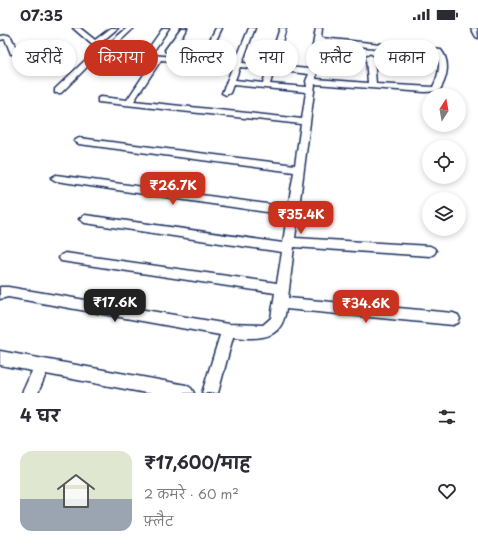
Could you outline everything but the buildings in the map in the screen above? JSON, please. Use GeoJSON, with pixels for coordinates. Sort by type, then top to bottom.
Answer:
{"type":"FeatureCollection","features":[{"type":"Feature","properties":{"kind":"street"},"geometry":{"type":"LineString","coordinates":[[76,28],[92,40]]}},
{"type":"Feature","properties":{"kind":"street"},"geometry":{"type":"LineString","coordinates":[[106,40],[115,28]]}},
{"type":"Feature","properties":{"kind":"street"},"geometry":{"type":"LineString","coordinates":[[112,40],[131,28]]}},
{"type":"Feature","properties":{"kind":"street"},"geometry":{"type":"LineString","coordinates":[[158,40],[166,28]]}},
{"type":"Feature","properties":{"kind":"street"},"geometry":{"type":"LineString","coordinates":[[176,40],[184,28]]}},
{"type":"Feature","properties":{"kind":"street"},"geometry":{"type":"LineString","coordinates":[[213,40],[219,28]]}},
{"type":"Feature","properties":{"kind":"street"},"geometry":{"type":"LineString","coordinates":[[226,93],[252,28]]}},
{"type":"Feature","properties":{"kind":"street"},"geometry":{"type":"LineString","coordinates":[[280,40],[283,28]]}},
{"type":"Feature","properties":{"kind":"street"},"geometry":{"type":"LineString","coordinates":[[317,40],[319,28]]}},
{"type":"Feature","properties":{"kind":"street"},"geometry":{"type":"LineString","coordinates":[[474,28],[478,36]]}},
{"type":"Feature","properties":{"kind":"street"},"geometry":{"type":"LineString","coordinates":[[0,38],[8,37],[12,47]]}},
{"type":"Feature","properties":{"kind":"street"},"geometry":{"type":"LineString","coordinates":[[230,82],[266,85],[310,81],[421,90],[436,89],[441,80],[443,69],[441,54],[435,51],[366,45]]}},
{"type":"Feature","properties":{"kind":"street"},"geometry":{"type":"LineString","coordinates":[[370,57],[372,87]]}},
{"type":"Feature","properties":{"kind":"street"},"geometry":{"type":"LineString","coordinates":[[159,58],[166,58]]}},
{"type":"Feature","properties":{"kind":"street"},"geometry":{"type":"LineString","coordinates":[[58,91],[84,64]]}},
{"type":"Feature","properties":{"kind":"street"},"geometry":{"type":"LineString","coordinates":[[238,64],[245,65]]}},
{"type":"Feature","properties":{"kind":"street"},"geometry":{"type":"LineString","coordinates":[[129,103],[147,76]]}},
{"type":"Feature","properties":{"kind":"street"},"geometry":{"type":"LineString","coordinates":[[266,85],[269,76]]}},
{"type":"Feature","properties":{"kind":"street"},"geometry":{"type":"LineString","coordinates":[[296,76],[310,81]]}},
{"type":"Feature","properties":{"kind":"street"},"geometry":{"type":"LineString","coordinates":[[0,293],[8,292],[228,330],[254,332],[273,329],[278,320],[281,303],[311,76]]}},
{"type":"Feature","properties":{"kind":"street"},"geometry":{"type":"LineString","coordinates":[[101,100],[305,122]]}},
{"type":"Feature","properties":{"kind":"street"},"geometry":{"type":"LineString","coordinates":[[79,141],[298,169]]}},
{"type":"Feature","properties":{"kind":"street"},"geometry":{"type":"LineString","coordinates":[[56,178],[293,212]]}},
{"type":"Feature","properties":{"kind":"street"},"geometry":{"type":"LineString","coordinates":[[86,219],[288,245],[430,251]]}},
{"type":"Feature","properties":{"kind":"street"},"geometry":{"type":"LineString","coordinates":[[65,258],[283,289]]}},
{"type":"Feature","properties":{"kind":"street"},"geometry":{"type":"LineString","coordinates":[[281,303],[453,319]]}},
{"type":"Feature","properties":{"kind":"street"},"geometry":{"type":"LineString","coordinates":[[210,393],[228,330]]}},
{"type":"Feature","properties":{"kind":"street"},"geometry":{"type":"LineString","coordinates":[[0,358],[186,393]]}},
{"type":"Feature","properties":{"kind":"street"},"geometry":{"type":"LineString","coordinates":[[30,393],[42,366]]}}]}
